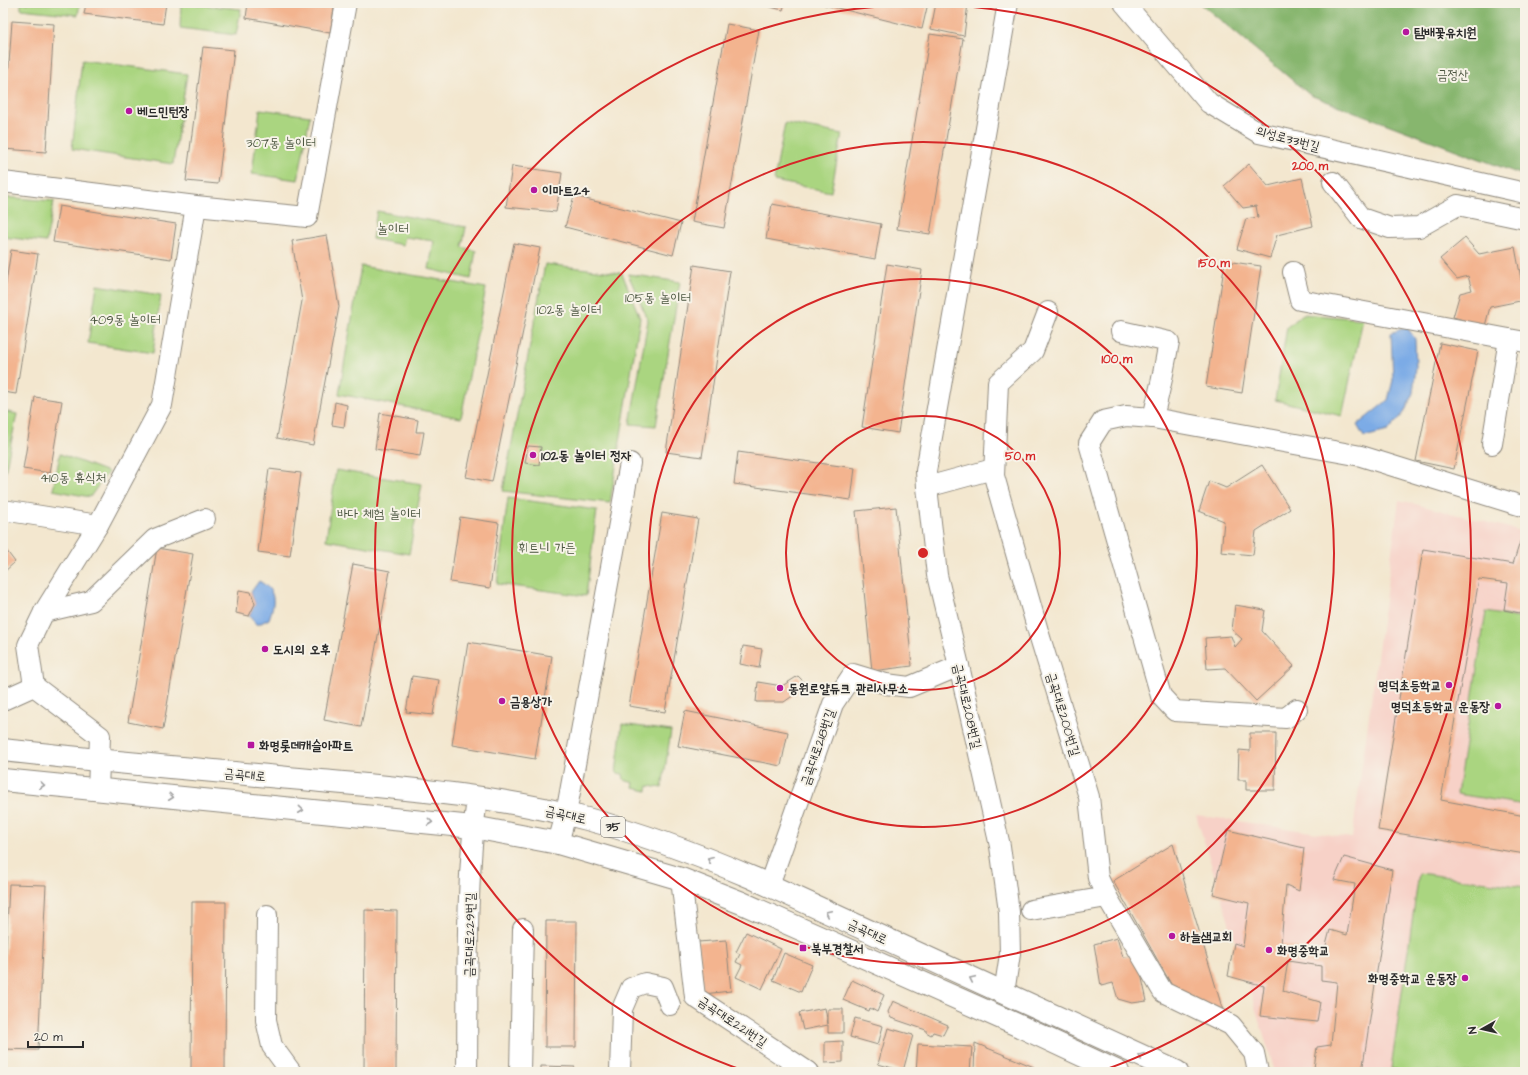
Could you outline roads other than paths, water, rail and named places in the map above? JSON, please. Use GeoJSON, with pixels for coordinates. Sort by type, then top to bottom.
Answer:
{"type":"FeatureCollection","features":[{"type":"Feature","properties":{"kind":"main road","name":"금곡대로"},"geometry":{"type":"LineString","coordinates":[[3,750],[99,761],[409,789],[506,802],[587,819],[692,852],[1176,1072]]}},
{"type":"Feature","properties":{"kind":"main road","name":"금곡대로"},"geometry":{"type":"LineString","coordinates":[[3,780],[473,827],[558,843],[681,879],[757,909],[1015,1024],[1118,1072]]}},
{"type":"Feature","properties":{"kind":"street"},"geometry":{"type":"LineString","coordinates":[[3,182],[196,206],[307,217],[346,3]]}},
{"type":"Feature","properties":{"kind":"street","name":"금곡대로208번길"},"geometry":{"type":"LineString","coordinates":[[1004,993],[1010,954],[1009,912],[1000,846],[937,575],[926,471],[1008,3]]}},
{"type":"Feature","properties":{"kind":"street","name":"의성로33번길"},"geometry":{"type":"LineString","coordinates":[[1124,3],[1209,103],[1259,133],[1525,193]]}},
{"type":"Feature","properties":{"kind":"street"},"geometry":{"type":"LineString","coordinates":[[1333,182],[1361,218],[1390,228],[1419,227],[1458,204],[1525,219]]}},
{"type":"Feature","properties":{"kind":"street"},"geometry":{"type":"LineString","coordinates":[[98,790],[100,736],[34,686],[28,645],[44,612],[98,525],[162,404],[196,206]]}},
{"type":"Feature","properties":{"kind":"street"},"geometry":{"type":"LineString","coordinates":[[1293,272],[1300,300],[1517,341],[1492,444]]}},
{"type":"Feature","properties":{"kind":"street","name":"금곡대로200번길"},"geometry":{"type":"LineString","coordinates":[[1048,312],[1033,351],[998,383],[994,476],[1038,631],[1089,797],[1098,878],[1107,897],[1163,992],[1231,1025],[1254,1053],[1258,1072]]}},
{"type":"Feature","properties":{"kind":"street"},"geometry":{"type":"LineString","coordinates":[[1121,331],[1169,342],[1153,418]]}},
{"type":"Feature","properties":{"kind":"street"},"geometry":{"type":"LineString","coordinates":[[1297,709],[1286,718],[1175,711],[1161,696],[1089,443],[1103,421],[1126,416],[1153,418],[1361,456],[1525,507]]}},
{"type":"Feature","properties":{"kind":"street"},"geometry":{"type":"LineString","coordinates":[[558,843],[566,814],[630,463]]}},
{"type":"Feature","properties":{"kind":"street"},"geometry":{"type":"LineString","coordinates":[[927,487],[994,469]]}},
{"type":"Feature","properties":{"kind":"street"},"geometry":{"type":"LineString","coordinates":[[3,510],[98,525]]}},
{"type":"Feature","properties":{"kind":"street"},"geometry":{"type":"LineString","coordinates":[[44,612],[91,601],[155,540],[205,519]]}},
{"type":"Feature","properties":{"kind":"street","name":"금곡대로218번길"},"geometry":{"type":"LineString","coordinates":[[769,886],[833,704],[853,674],[886,684],[909,687],[959,666]]}},
{"type":"Feature","properties":{"kind":"street"},"geometry":{"type":"LineString","coordinates":[[3,700],[34,686]]}},
{"type":"Feature","properties":{"kind":"street","name":"금곡대로229번길"},"geometry":{"type":"LineString","coordinates":[[467,1072],[470,871],[473,827],[477,798]]}},
{"type":"Feature","properties":{"kind":"street","name":"금곡대로221번길"},"geometry":{"type":"LineString","coordinates":[[681,879],[695,996],[808,1072]]}},
{"type":"Feature","properties":{"kind":"street"},"geometry":{"type":"LineString","coordinates":[[1031,910],[1107,897]]}},
{"type":"Feature","properties":{"kind":"street"},"geometry":{"type":"LineString","coordinates":[[267,915],[266,1020],[272,1046],[291,1072]]}},
{"type":"Feature","properties":{"kind":"street"},"geometry":{"type":"LineString","coordinates":[[520,1072],[523,929]]}},
{"type":"Feature","properties":{"kind":"street"},"geometry":{"type":"LineString","coordinates":[[620,1072],[622,1009],[631,988],[645,983],[663,987],[670,1005]]}},
{"type":"Feature","properties":{"kind":"water"},"geometry":{"type":"Polygon","coordinates":[[[1407,327],[1415,339],[1416,367],[1413,393],[1404,413],[1388,431],[1364,437],[1357,425],[1388,400],[1393,380],[1391,333],[1407,327]]]}},
{"type":"Feature","properties":{"kind":"water"},"geometry":{"type":"Polygon","coordinates":[[[259,581],[272,593],[273,602],[269,619],[257,625],[249,616],[255,604],[251,592],[259,581]]]}},
{"type":"Feature","properties":{"kind":"place","name":"탐배꽃유치원"},"geometry":{"type":"Point","coordinates":[1406,32]}},
{"type":"Feature","properties":{"kind":"place","name":"베드민턴장"},"geometry":{"type":"Point","coordinates":[129,111]}},
{"type":"Feature","properties":{"kind":"place","name":"이마트24"},"geometry":{"type":"Point","coordinates":[534,190]}},
{"type":"Feature","properties":{"kind":"place","name":"102동 놀이터 정자"},"geometry":{"type":"Point","coordinates":[533,455]}},
{"type":"Feature","properties":{"kind":"place","name":"도시의 오후"},"geometry":{"type":"Point","coordinates":[265,649]}},
{"type":"Feature","properties":{"kind":"place","name":"명덕초등학교"},"geometry":{"type":"Point","coordinates":[1449,685]}},
{"type":"Feature","properties":{"kind":"place","name":"동원로얄듀크 관리사무소"},"geometry":{"type":"Point","coordinates":[780,688]}},
{"type":"Feature","properties":{"kind":"place","name":"금용상가"},"geometry":{"type":"Point","coordinates":[502,701]}},
{"type":"Feature","properties":{"kind":"place","name":"명덕초등학교 운동장"},"geometry":{"type":"Point","coordinates":[1498,706]}},
{"type":"Feature","properties":{"kind":"place","name":"화명롯데캐슬아파트"},"geometry":{"type":"Point","coordinates":[251,745]}},
{"type":"Feature","properties":{"kind":"place","name":"하늘샘교회"},"geometry":{"type":"Point","coordinates":[1172,936]}},
{"type":"Feature","properties":{"kind":"place","name":"북부경찰서"},"geometry":{"type":"Point","coordinates":[803,948]}},
{"type":"Feature","properties":{"kind":"place","name":"화명중학교"},"geometry":{"type":"Point","coordinates":[1269,950]}},
{"type":"Feature","properties":{"kind":"place","name":"화명중학교 운동장"},"geometry":{"type":"Point","coordinates":[1465,978]}},
{"type":"Feature","properties":{"kind":"park label","name":"금정산"},"geometry":{"type":"Point","coordinates":[1453,74]}},
{"type":"Feature","properties":{"kind":"park label","name":"307동 놀이터"},"geometry":{"type":"Point","coordinates":[281,142]}},
{"type":"Feature","properties":{"kind":"park label","name":"놀이터"},"geometry":{"type":"Point","coordinates":[393,228]}},
{"type":"Feature","properties":{"kind":"park label","name":"105동 놀이터"},"geometry":{"type":"Point","coordinates":[658,297]}},
{"type":"Feature","properties":{"kind":"park label","name":"102동 놀이터"},"geometry":{"type":"Point","coordinates":[569,309]}},
{"type":"Feature","properties":{"kind":"park label","name":"409동 놀이터"},"geometry":{"type":"Point","coordinates":[125,319]}},
{"type":"Feature","properties":{"kind":"park label","name":"410동 휴식처"},"geometry":{"type":"Point","coordinates":[73,477]}},
{"type":"Feature","properties":{"kind":"park label","name":"바다 체험 놀이터"},"geometry":{"type":"Point","coordinates":[379,513]}},
{"type":"Feature","properties":{"kind":"park label","name":"휘트니 가든"},"geometry":{"type":"Point","coordinates":[547,547]}}]}
